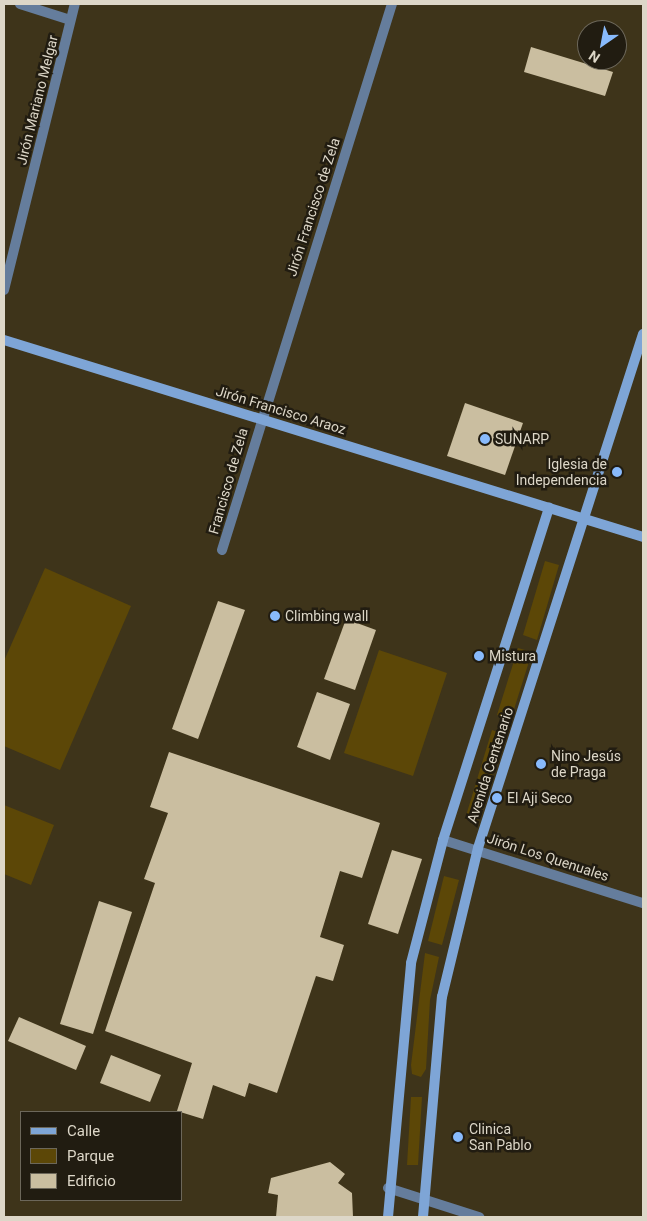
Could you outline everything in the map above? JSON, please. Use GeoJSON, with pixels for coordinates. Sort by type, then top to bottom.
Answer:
{"type":"FeatureCollection","features":[{"type":"Feature","properties":{"kind":"main road","name":"Avenida Centenario"},"geometry":{"type":"LineString","coordinates":[[423,1217],[442,996],[478,848],[586,520],[643,334]]}},
{"type":"Feature","properties":{"kind":"main road","name":"Jirón Francisco Araoz"},"geometry":{"type":"LineString","coordinates":[[4,340],[643,537]]}},
{"type":"Feature","properties":{"kind":"main road","name":"Avenida Centenario"},"geometry":{"type":"LineString","coordinates":[[388,1217],[388,1188],[404,1006],[443,840],[549,508]]}},
{"type":"Feature","properties":{"kind":"street"},"geometry":{"type":"LineString","coordinates":[[20,4],[70,20]]}},
{"type":"Feature","properties":{"kind":"street","name":"Jirón Mariano Melgar"},"geometry":{"type":"LineString","coordinates":[[4,290],[75,4]]}},
{"type":"Feature","properties":{"kind":"street","name":"Jirón Francisco de Zela"},"geometry":{"type":"LineString","coordinates":[[260,418],[392,4]]}},
{"type":"Feature","properties":{"kind":"street","name":"Francisco de Zela"},"geometry":{"type":"LineString","coordinates":[[222,550],[260,418]]}},
{"type":"Feature","properties":{"kind":"street","name":"Jirón Los Quenuales"},"geometry":{"type":"LineString","coordinates":[[443,840],[478,848],[643,903]]}},
{"type":"Feature","properties":{"kind":"street"},"geometry":{"type":"LineString","coordinates":[[388,1188],[479,1217]]}},
{"type":"Feature","properties":{"kind":"green space"},"geometry":{"type":"Polygon","coordinates":[[[545,561],[559,565],[537,640],[523,635],[545,561]]]}},
{"type":"Feature","properties":{"kind":"green space"},"geometry":{"type":"Polygon","coordinates":[[[45,568],[131,606],[60,770],[4,746],[4,661],[45,568]]]}},
{"type":"Feature","properties":{"kind":"green space"},"geometry":{"type":"Polygon","coordinates":[[[518,648],[532,652],[511,719],[497,715],[518,648]]]}},
{"type":"Feature","properties":{"kind":"green space"},"geometry":{"type":"Polygon","coordinates":[[[379,650],[447,673],[413,776],[344,753],[379,650]]]}},
{"type":"Feature","properties":{"kind":"green space"},"geometry":{"type":"Polygon","coordinates":[[[492,730],[504,734],[477,823],[465,819],[492,730]]]}},
{"type":"Feature","properties":{"kind":"green space"},"geometry":{"type":"Polygon","coordinates":[[[4,805],[54,825],[31,885],[4,874],[4,805]]]}},
{"type":"Feature","properties":{"kind":"green space"},"geometry":{"type":"Polygon","coordinates":[[[444,876],[459,880],[442,945],[428,941],[444,876]]]}},
{"type":"Feature","properties":{"kind":"green space"},"geometry":{"type":"Polygon","coordinates":[[[425,953],[439,957],[430,1000],[426,1069],[421,1077],[412,1074],[411,1065],[425,953]]]}},
{"type":"Feature","properties":{"kind":"green space"},"geometry":{"type":"Polygon","coordinates":[[[411,1097],[422,1097],[418,1165],[407,1165],[411,1097]]]}},
{"type":"Feature","properties":{"kind":"building"},"geometry":{"type":"Polygon","coordinates":[[[531,47],[577,61],[577,70],[606,70],[613,72],[605,96],[524,72],[531,47]]]}},
{"type":"Feature","properties":{"kind":"building","name":"SUNARP"},"geometry":{"type":"Polygon","coordinates":[[[465,403],[523,423],[505,475],[447,456],[465,403]]]}},
{"type":"Feature","properties":{"kind":"building"},"geometry":{"type":"Polygon","coordinates":[[[218,601],[245,610],[198,739],[172,729],[218,601]]]}},
{"type":"Feature","properties":{"kind":"building"},"geometry":{"type":"Polygon","coordinates":[[[346,619],[376,630],[355,690],[324,679],[346,619]]]}},
{"type":"Feature","properties":{"kind":"building"},"geometry":{"type":"Polygon","coordinates":[[[317,692],[350,704],[330,760],[297,747],[317,692]]]}},
{"type":"Feature","properties":{"kind":"building"},"geometry":{"type":"Polygon","coordinates":[[[169,752],[380,823],[362,878],[340,871],[320,937],[344,945],[333,981],[316,976],[277,1093],[249,1083],[245,1097],[213,1085],[203,1119],[177,1111],[192,1063],[105,1031],[155,883],[144,879],[168,813],[150,807],[169,752]]]}},
{"type":"Feature","properties":{"kind":"building"},"geometry":{"type":"Polygon","coordinates":[[[392,850],[422,859],[398,934],[368,924],[392,850]]]}},
{"type":"Feature","properties":{"kind":"building"},"geometry":{"type":"Polygon","coordinates":[[[99,901],[132,912],[93,1034],[60,1024],[99,901]]]}},
{"type":"Feature","properties":{"kind":"building"},"geometry":{"type":"Polygon","coordinates":[[[19,1017],[86,1046],[76,1070],[8,1041],[19,1017]]]}},
{"type":"Feature","properties":{"kind":"building"},"geometry":{"type":"Polygon","coordinates":[[[111,1055],[161,1075],[150,1102],[100,1083],[111,1055]]]}},
{"type":"Feature","properties":{"kind":"building"},"geometry":{"type":"Polygon","coordinates":[[[330,1162],[345,1174],[338,1183],[352,1193],[353,1217],[276,1217],[278,1195],[268,1193],[271,1178],[330,1162]]]}},
{"type":"Feature","properties":{"kind":"place","name":"SUNARP"},"geometry":{"type":"Point","coordinates":[485,439]}},
{"type":"Feature","properties":{"kind":"place","name":"Iglesia de Independencia"},"geometry":{"type":"Point","coordinates":[617,472]}},
{"type":"Feature","properties":{"kind":"place","name":"Climbing wall"},"geometry":{"type":"Point","coordinates":[275,616]}},
{"type":"Feature","properties":{"kind":"place","name":"Mistura"},"geometry":{"type":"Point","coordinates":[479,656]}},
{"type":"Feature","properties":{"kind":"place","name":"Nino Jesús de Praga"},"geometry":{"type":"Point","coordinates":[541,764]}},
{"type":"Feature","properties":{"kind":"place","name":"El Aji Seco"},"geometry":{"type":"Point","coordinates":[497,798]}},
{"type":"Feature","properties":{"kind":"place","name":"Clinica San Pablo"},"geometry":{"type":"Point","coordinates":[458,1137]}}]}
